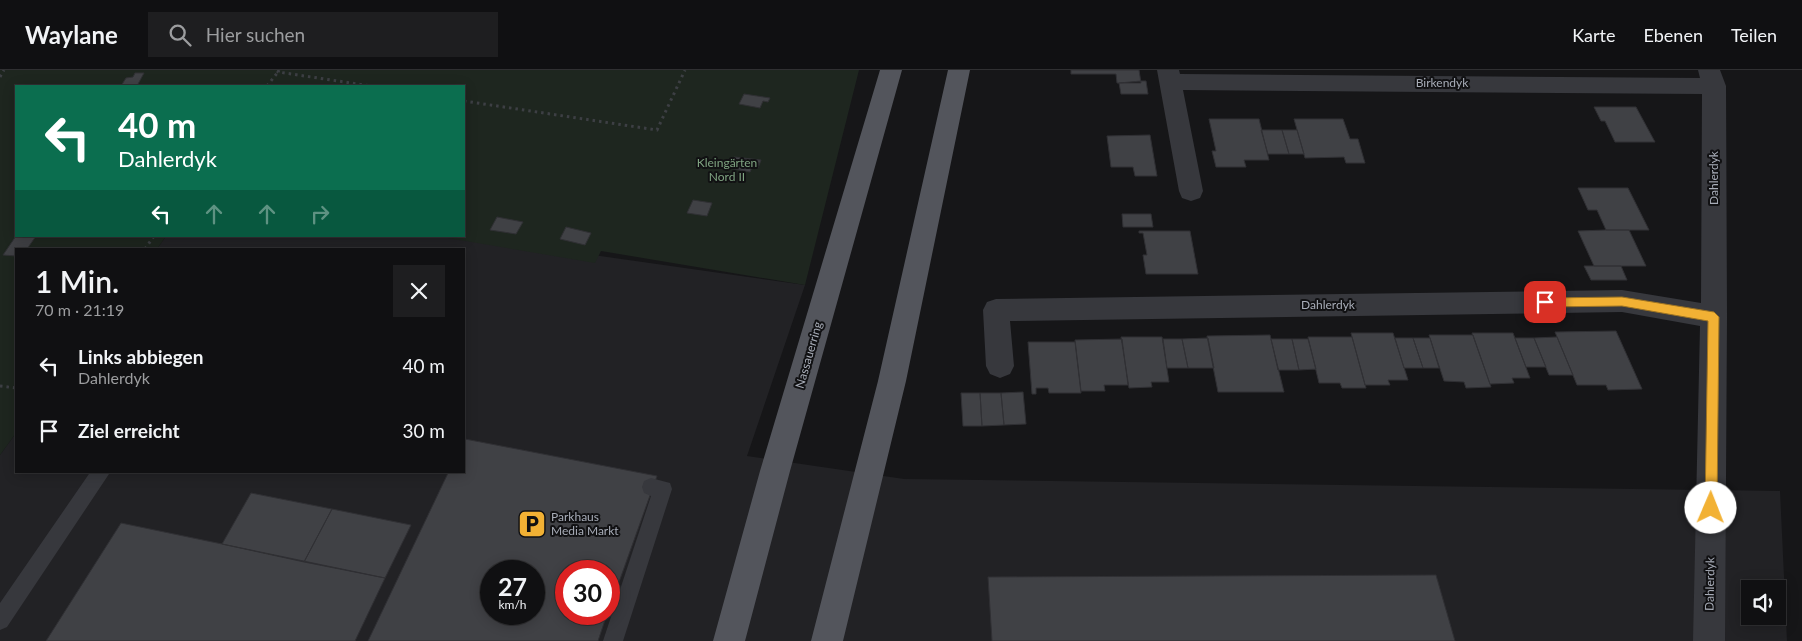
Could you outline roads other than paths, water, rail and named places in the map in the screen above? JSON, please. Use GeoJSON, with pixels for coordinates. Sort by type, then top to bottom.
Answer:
{"type":"FeatureCollection","features":[{"type":"Feature","properties":{"kind":"main road","name":"Nassauerring"},"geometry":{"type":"LineString","coordinates":[[729,641],[775,471],[891,70]]}},
{"type":"Feature","properties":{"kind":"main road"},"geometry":{"type":"LineString","coordinates":[[827,641],[892,381],[959,70]]}},
{"type":"Feature","properties":{"kind":"street","name":"Birkendyk"},"geometry":{"type":"LineString","coordinates":[[1191,191],[1169,76],[1712,78]]}},
{"type":"Feature","properties":{"kind":"street","name":"Dahlerdyk"},"geometry":{"type":"LineString","coordinates":[[1709,641],[1714,317],[1712,78]]}},
{"type":"Feature","properties":{"kind":"street","name":"Dahlerdyk"},"geometry":{"type":"LineString","coordinates":[[1000,366],[996,310],[1067,307],[1622,301],[1714,317]]}},
{"type":"Feature","properties":{"kind":"lane"},"geometry":{"type":"LineString","coordinates":[[0,620],[101,473]]}},
{"type":"Feature","properties":{"kind":"lane"},"geometry":{"type":"LineString","coordinates":[[613,641],[663,489],[651,487]]}},
{"type":"Feature","properties":{"kind":"place","name":"Parkhaus Media Markt"},"geometry":{"type":"Point","coordinates":[532,524]}},
{"type":"Feature","properties":{"kind":"park label","name":"Kleingärten Nord II"},"geometry":{"type":"Point","coordinates":[727,170]}}]}
